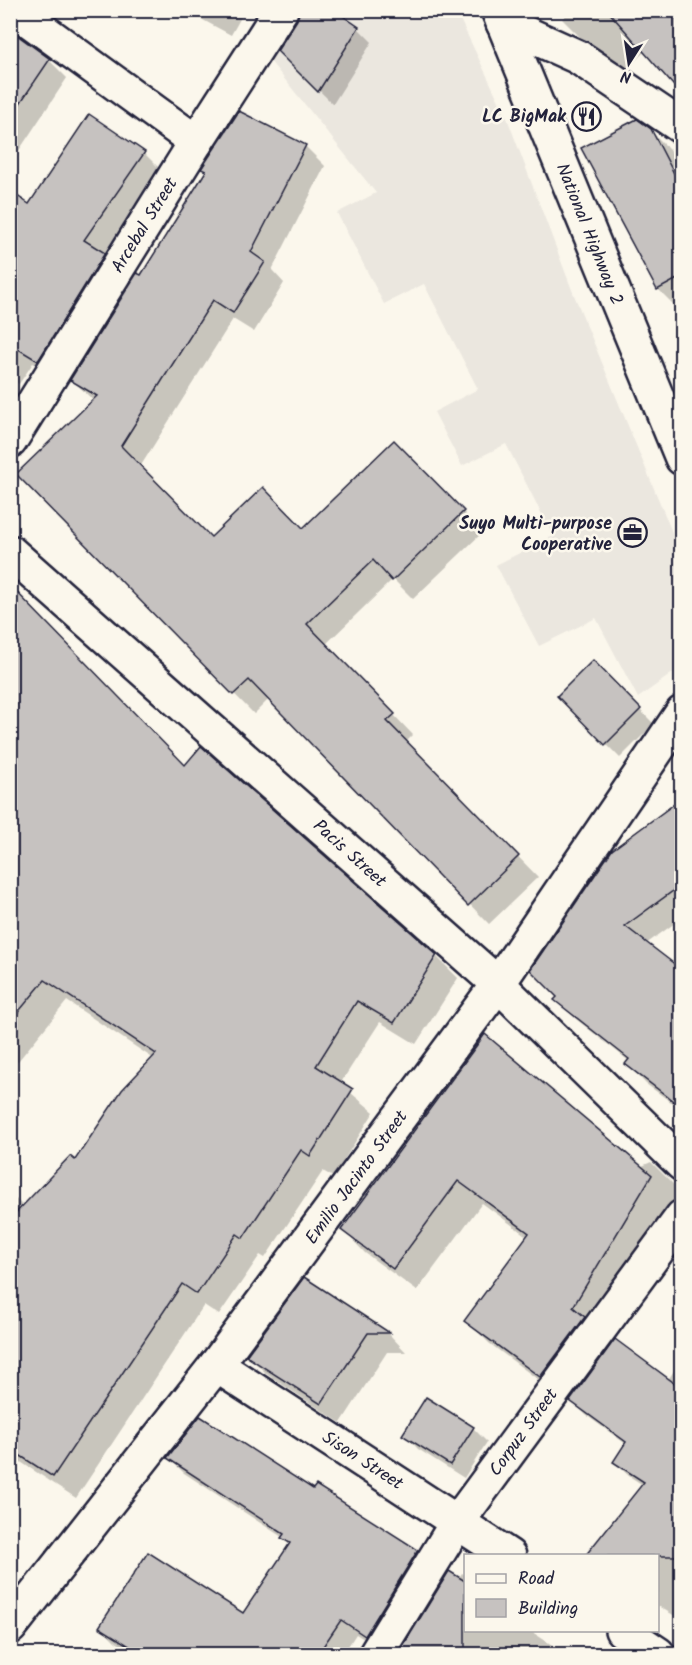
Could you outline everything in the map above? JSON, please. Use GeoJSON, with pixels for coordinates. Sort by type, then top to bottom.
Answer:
{"type":"FeatureCollection","features":[{"type":"Feature","properties":{"kind":"main road"},"geometry":{"type":"LineString","coordinates":[[15,10],[196,142]]}},
{"type":"Feature","properties":{"kind":"main road","name":"Arcebal Street"},"geometry":{"type":"LineString","coordinates":[[10,441],[281,10]]}},
{"type":"Feature","properties":{"kind":"main road"},"geometry":{"type":"LineString","coordinates":[[501,17],[578,57],[681,127]]}},
{"type":"Feature","properties":{"kind":"main road","name":"National Highway 2"},"geometry":{"type":"LineString","coordinates":[[501,17],[681,458]]}},
{"type":"Feature","properties":{"kind":"main road","name":"Pacis Street"},"geometry":{"type":"LineString","coordinates":[[10,552],[498,984],[681,1164]]}},
{"type":"Feature","properties":{"kind":"main road","name":"Emilio Jacinto Street"},"geometry":{"type":"LineString","coordinates":[[10,1627],[216,1365],[498,984],[681,713]]}},
{"type":"Feature","properties":{"kind":"main road","name":"Corpuz Street"},"geometry":{"type":"LineString","coordinates":[[376,1654],[458,1521],[681,1217]]}},
{"type":"Feature","properties":{"kind":"main road","name":"Sison Street"},"geometry":{"type":"LineString","coordinates":[[216,1365],[506,1554]]}},
{"type":"Feature","properties":{"kind":"main road"},"geometry":{"type":"LineString","coordinates":[[624,1632],[657,1654]]}},
{"type":"Feature","properties":{"kind":"shaded area"},"geometry":{"type":"Polygon","coordinates":[[[290,11],[456,11],[507,118],[572,290],[681,554],[681,667],[638,698],[596,618],[539,646],[496,565],[553,536],[506,444],[462,466],[434,412],[478,389],[424,284],[384,304],[337,213],[376,193],[262,51],[290,11]]]}},
{"type":"Feature","properties":{"kind":"building"},"geometry":{"type":"Polygon","coordinates":[[[300,10],[334,10],[359,27],[318,92],[277,51],[297,20],[300,10]]]}},
{"type":"Feature","properties":{"kind":"building"},"geometry":{"type":"Polygon","coordinates":[[[607,10],[681,10],[681,94],[607,10]]]}},
{"type":"Feature","properties":{"kind":"building"},"geometry":{"type":"Polygon","coordinates":[[[10,30],[50,59],[10,118],[10,30]]]}},
{"type":"Feature","properties":{"kind":"building"},"geometry":{"type":"Polygon","coordinates":[[[239,111],[306,145],[251,252],[265,262],[233,313],[213,300],[121,446],[211,537],[263,487],[303,528],[394,440],[464,511],[392,581],[373,560],[307,624],[395,714],[387,721],[519,856],[468,906],[249,680],[233,695],[16,474],[97,396],[70,380],[137,273],[141,275],[206,171],[201,169],[239,111]]]}},
{"type":"Feature","properties":{"kind":"building"},"geometry":{"type":"Polygon","coordinates":[[[89,114],[145,152],[84,240],[105,253],[38,361],[10,344],[10,191],[29,204],[89,114]]]}},
{"type":"Feature","properties":{"kind":"building"},"geometry":{"type":"Polygon","coordinates":[[[637,119],[651,129],[681,187],[681,277],[657,290],[581,148],[637,119]]]}},
{"type":"Feature","properties":{"kind":"building"},"geometry":{"type":"Polygon","coordinates":[[[10,585],[185,765],[201,746],[437,955],[394,1023],[357,1001],[316,1066],[353,1089],[310,1156],[301,1150],[243,1238],[237,1234],[197,1294],[182,1284],[53,1477],[10,1449],[10,1219],[70,1156],[75,1160],[122,1090],[156,1054],[45,980],[10,1022],[10,585]]]}},
{"type":"Feature","properties":{"kind":"building"},"geometry":{"type":"Polygon","coordinates":[[[593,660],[641,709],[605,745],[557,696],[593,660]]]}},
{"type":"Feature","properties":{"kind":"building"},"geometry":{"type":"Polygon","coordinates":[[[681,799],[681,885],[625,926],[681,969],[681,1107],[625,1064],[629,1059],[554,1000],[557,997],[530,970],[612,850],[681,799]]]}},
{"type":"Feature","properties":{"kind":"building"},"geometry":{"type":"Polygon","coordinates":[[[485,1034],[652,1175],[573,1307],[585,1317],[540,1377],[464,1321],[529,1233],[458,1181],[393,1269],[341,1230],[485,1034]]]}},
{"type":"Feature","properties":{"kind":"building"},"geometry":{"type":"Polygon","coordinates":[[[304,1277],[390,1333],[368,1333],[321,1404],[246,1356],[304,1277]]]}},
{"type":"Feature","properties":{"kind":"building"},"geometry":{"type":"Polygon","coordinates":[[[615,1339],[681,1388],[681,1556],[587,1554],[644,1482],[613,1462],[626,1442],[570,1401],[615,1339]]]}},
{"type":"Feature","properties":{"kind":"building"},"geometry":{"type":"Polygon","coordinates":[[[426,1397],[474,1427],[450,1465],[402,1435],[426,1397]]]}},
{"type":"Feature","properties":{"kind":"building"},"geometry":{"type":"Polygon","coordinates":[[[200,1416],[313,1489],[316,1485],[418,1550],[365,1636],[341,1620],[318,1654],[142,1654],[99,1627],[148,1552],[243,1613],[290,1543],[281,1538],[284,1534],[167,1458],[200,1416]]]}},
{"type":"Feature","properties":{"kind":"building"},"geometry":{"type":"Polygon","coordinates":[[[449,1571],[464,1580],[465,1654],[398,1654],[449,1571]]]}},
{"type":"Feature","properties":{"kind":"place","name":"LC BigMak"},"geometry":{"type":"Point","coordinates":[587,116]}},
{"type":"Feature","properties":{"kind":"place","name":"Suyo Multi-purpose Cooperative"},"geometry":{"type":"Point","coordinates":[633,533]}}]}
